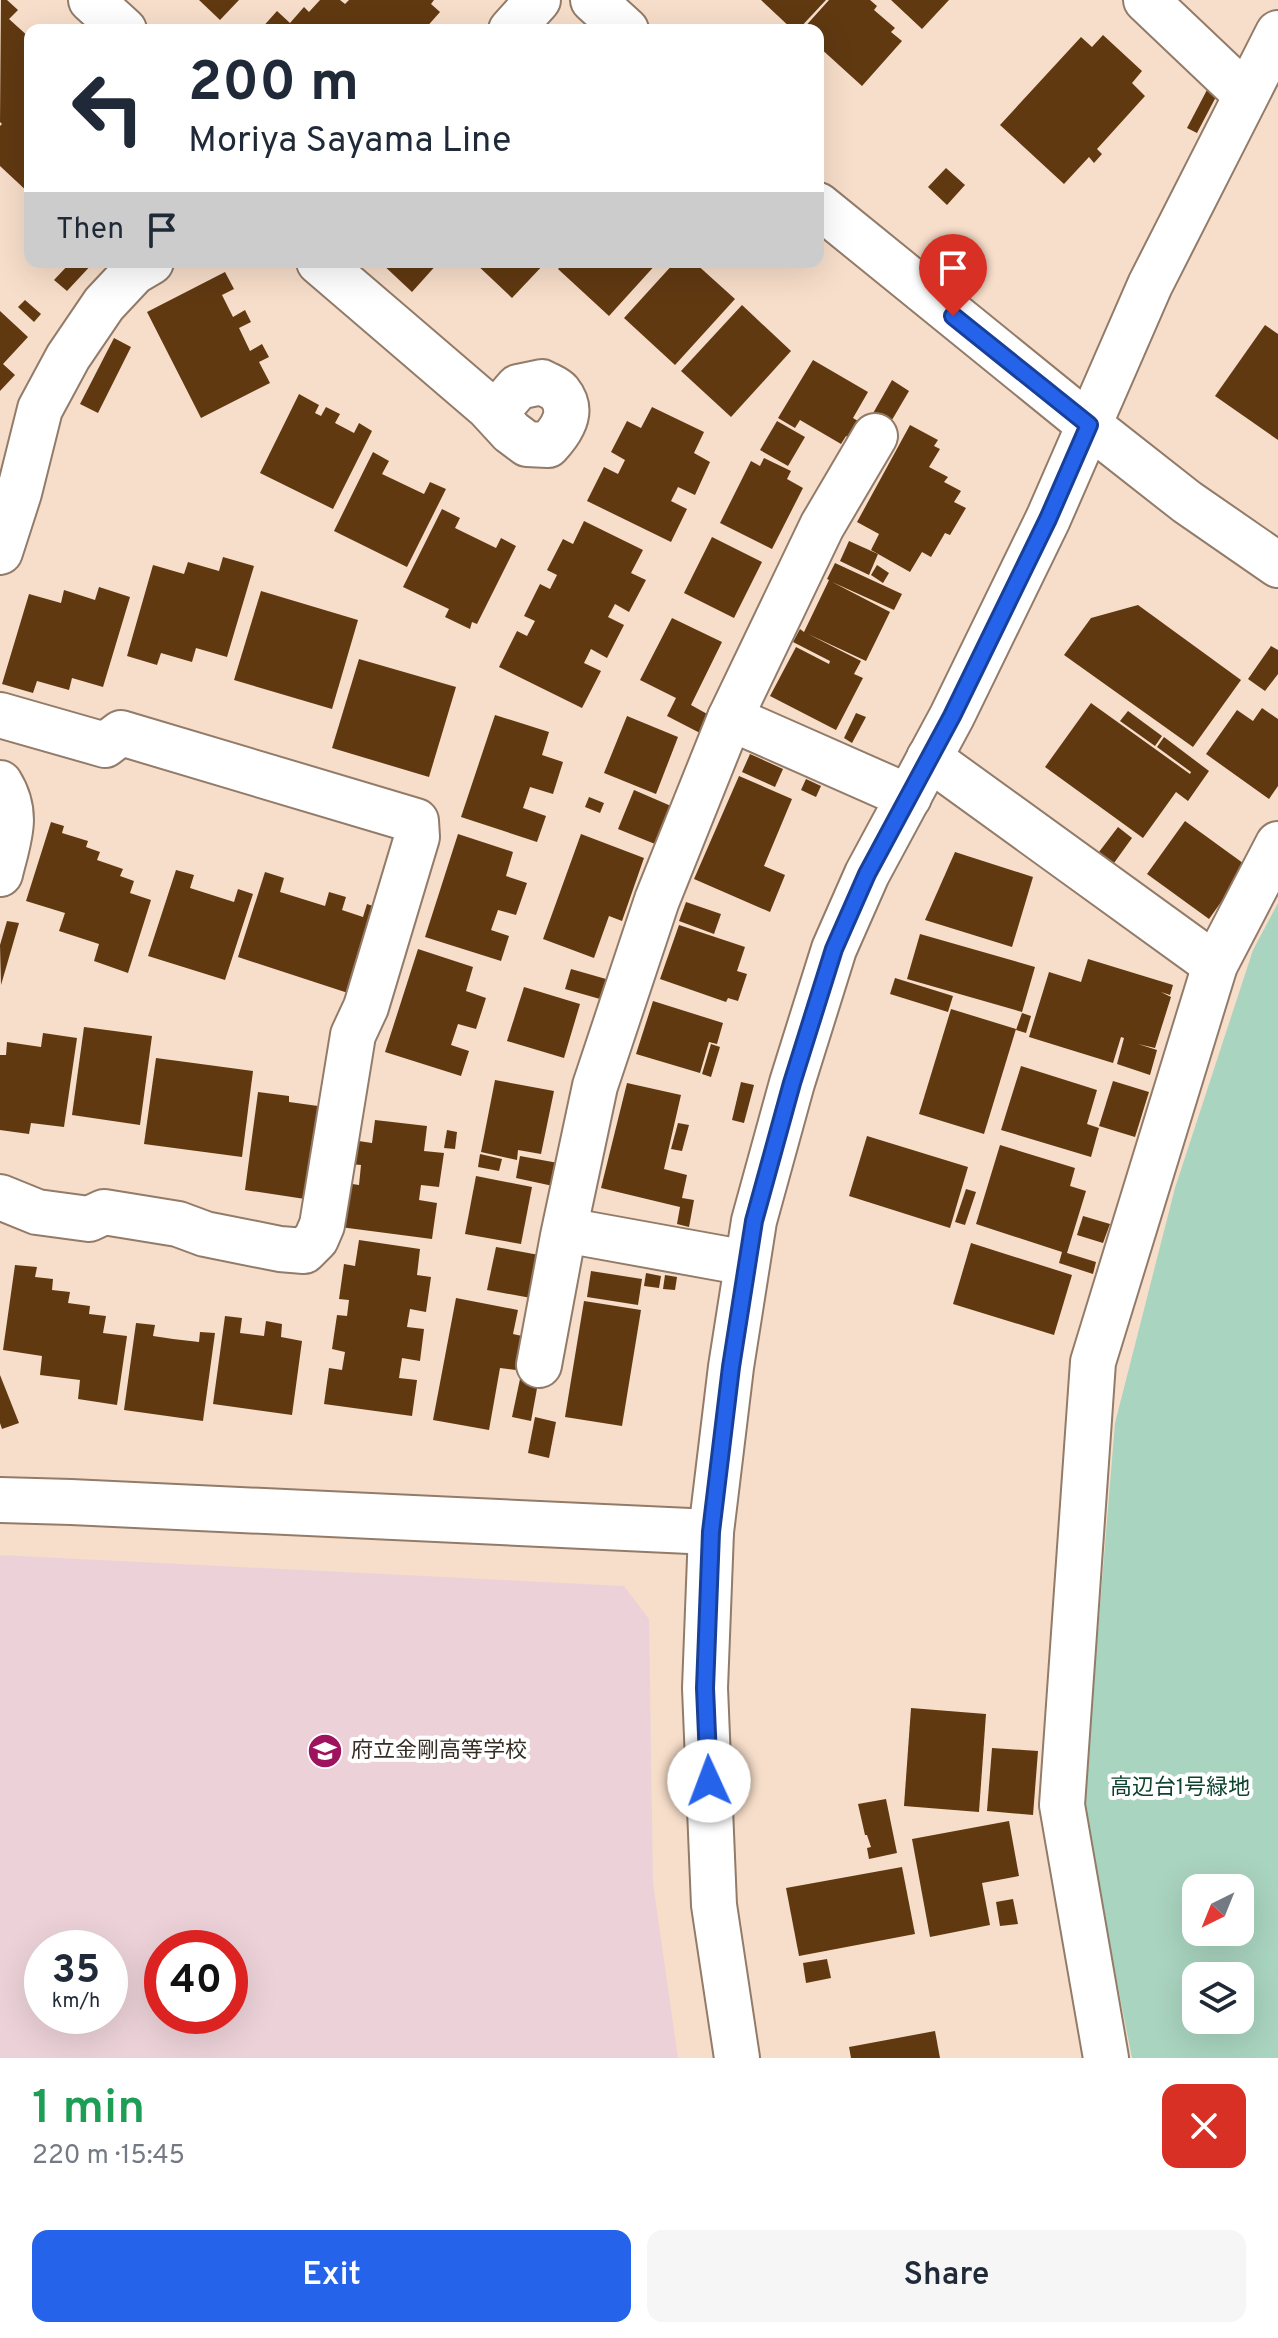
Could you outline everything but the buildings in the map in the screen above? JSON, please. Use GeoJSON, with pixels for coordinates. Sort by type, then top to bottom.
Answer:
{"type":"FeatureCollection","features":[{"type":"Feature","properties":{"kind":"street"},"geometry":{"type":"LineString","coordinates":[[516,24],[538,0]]}},
{"type":"Feature","properties":{"kind":"street"},"geometry":{"type":"LineString","coordinates":[[593,0],[619,24]]}},
{"type":"Feature","properties":{"kind":"street"},"geometry":{"type":"LineString","coordinates":[[1146,0],[1246,95]]}},
{"type":"Feature","properties":{"kind":"street"},"geometry":{"type":"LineString","coordinates":[[737,2058],[713,1890],[705,1688],[711,1532],[731,1367],[754,1221],[792,1083],[834,949],[867,874],[959,702],[1048,519],[1150,285],[1278,33]]}},
{"type":"Feature","properties":{"kind":"street"},"geometry":{"type":"LineString","coordinates":[[824,210],[1187,502],[1278,565]]}},
{"type":"Feature","properties":{"kind":"street"},"geometry":{"type":"LineString","coordinates":[[0,552],[11,477],[40,409],[68,357],[104,304],[141,268]]}},
{"type":"Feature","properties":{"kind":"street"},"geometry":{"type":"LineString","coordinates":[[326,268],[488,407]]}},
{"type":"Feature","properties":{"kind":"street"},"geometry":{"type":"LineString","coordinates":[[539,1365],[595,1086],[657,900],[730,718],[822,526],[875,436]]}},
{"type":"Feature","properties":{"kind":"street"},"geometry":{"type":"LineString","coordinates":[[0,715],[105,745],[121,733],[416,821],[417,837],[366,1007],[353,1035],[322,1225],[316,1239],[304,1251],[280,1249],[205,1234],[178,1224],[104,1212],[89,1219],[37,1212],[0,1197]]}},
{"type":"Feature","properties":{"kind":"street"},"geometry":{"type":"LineString","coordinates":[[730,718],[909,797]]}},
{"type":"Feature","properties":{"kind":"street"},"geometry":{"type":"LineString","coordinates":[[929,758],[1215,965]]}},
{"type":"Feature","properties":{"kind":"street"},"geometry":{"type":"LineString","coordinates":[[0,783],[13,823],[0,874]]}},
{"type":"Feature","properties":{"kind":"street"},"geometry":{"type":"LineString","coordinates":[[1106,2058],[1062,1805],[1093,1362],[1215,965],[1278,844]]}},
{"type":"Feature","properties":{"kind":"street"},"geometry":{"type":"LineString","coordinates":[[565,1230],[747,1263]]}},
{"type":"Feature","properties":{"kind":"street"},"geometry":{"type":"LineString","coordinates":[[0,1500],[711,1532]]}},
{"type":"Feature","properties":{"kind":"shaded area","name":"府立金剛高等学校"},"geometry":{"type":"Polygon","coordinates":[[[0,1555],[624,1586],[649,1619],[653,1883],[678,2058],[0,2058],[0,1555]]]}},
{"type":"Feature","properties":{"kind":"green space","name":"高辺台1号緑地"},"geometry":{"type":"Polygon","coordinates":[[[1278,903],[1278,2058],[1132,2058],[1081,1800],[1115,1423],[1175,1188],[1253,950],[1278,903]]]}},
{"type":"Feature","properties":{"kind":"place","name":"府立金剛高等学校"},"geometry":{"type":"Point","coordinates":[325,1751]}},
{"type":"Feature","properties":{"kind":"route"},"geometry":{"type":"LineString","coordinates":[[709,1781],[705,1688],[711,1532],[731,1367],[754,1221],[792,1083],[834,949],[867,874],[952,716],[1048,519],[1089,425],[953,316]]}}]}
